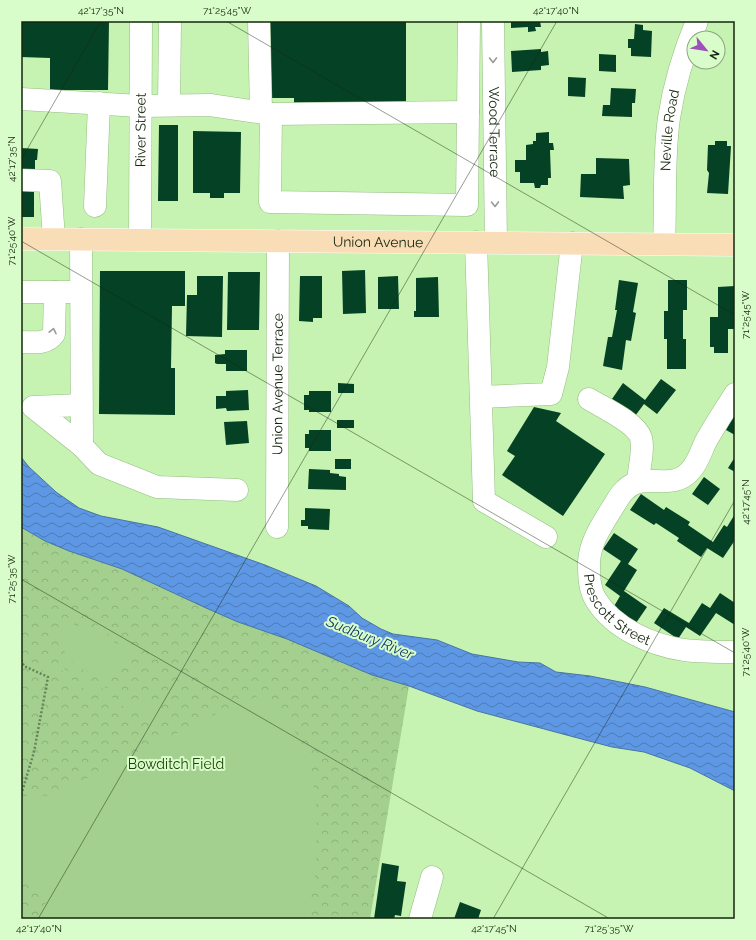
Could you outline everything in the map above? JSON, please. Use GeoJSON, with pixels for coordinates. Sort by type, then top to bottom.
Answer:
{"type":"FeatureCollection","features":[{"type":"Feature","properties":{"kind":"main road","name":"Union Avenue"},"geometry":{"type":"LineString","coordinates":[[21,239],[735,245]]}},
{"type":"Feature","properties":{"kind":"street","name":"River Street"},"geometry":{"type":"LineString","coordinates":[[140,239],[141,21]]}},
{"type":"Feature","properties":{"kind":"street"},"geometry":{"type":"LineString","coordinates":[[169,106],[170,21]]}},
{"type":"Feature","properties":{"kind":"street"},"geometry":{"type":"LineString","coordinates":[[259,21],[266,113],[270,202],[467,205],[469,21]]}},
{"type":"Feature","properties":{"kind":"street","name":"Wood Terrace"},"geometry":{"type":"LineString","coordinates":[[493,21],[481,397],[484,501],[546,537]]}},
{"type":"Feature","properties":{"kind":"street","name":"Neville Road"},"geometry":{"type":"LineString","coordinates":[[664,244],[666,149],[669,119],[680,66],[697,21]]}},
{"type":"Feature","properties":{"kind":"street"},"geometry":{"type":"LineString","coordinates":[[21,99],[140,106],[210,105],[266,113],[468,112]]}},
{"type":"Feature","properties":{"kind":"street"},"geometry":{"type":"LineString","coordinates":[[95,206],[99,103]]}},
{"type":"Feature","properties":{"kind":"street"},"geometry":{"type":"LineString","coordinates":[[21,180],[50,181],[54,239]]}},
{"type":"Feature","properties":{"kind":"street"},"geometry":{"type":"LineString","coordinates":[[80,239],[82,446]]}},
{"type":"Feature","properties":{"kind":"street","name":"Union Avenue Terrace"},"geometry":{"type":"LineString","coordinates":[[277,527],[278,241]]}},
{"type":"Feature","properties":{"kind":"street"},"geometry":{"type":"LineString","coordinates":[[481,397],[551,394],[558,367],[572,243]]}},
{"type":"Feature","properties":{"kind":"street"},"geometry":{"type":"LineString","coordinates":[[21,292],[81,292]]}},
{"type":"Feature","properties":{"kind":"street"},"geometry":{"type":"LineString","coordinates":[[21,342],[45,342],[54,334],[55,292]]}},
{"type":"Feature","properties":{"kind":"street"},"geometry":{"type":"LineString","coordinates":[[589,399],[630,424],[636,429],[641,437],[638,481],[647,480],[670,482],[685,476],[692,470],[735,394]]}},
{"type":"Feature","properties":{"kind":"street"},"geometry":{"type":"LineString","coordinates":[[82,405],[33,407],[82,446],[99,464],[156,487],[237,490]]}},
{"type":"Feature","properties":{"kind":"street","name":"Prescott Street"},"geometry":{"type":"LineString","coordinates":[[638,481],[631,484],[624,491],[594,540],[590,555],[589,571],[590,586],[596,600],[606,613],[619,624],[635,634],[652,641],[682,649],[735,652]]}},
{"type":"Feature","properties":{"kind":"street"},"geometry":{"type":"LineString","coordinates":[[420,919],[432,877]]}},
{"type":"Feature","properties":{"kind":"path"},"geometry":{"type":"LineString","coordinates":[[21,660],[24,666],[48,677],[34,752],[21,795]]}},
{"type":"Feature","properties":{"kind":"green space","name":"Bowditch Field"},"geometry":{"type":"Polygon","coordinates":[[[21,527],[45,541],[122,569],[238,622],[287,639],[372,675],[409,686],[370,919],[21,919],[21,527]]]}},
{"type":"Feature","properties":{"kind":"green space"},"geometry":{"type":"Polygon","coordinates":[[[64,620],[91,632],[95,624],[109,630],[106,639],[135,651],[126,664],[117,670],[108,673],[88,672],[72,662],[66,654],[61,638],[64,620]]]}},
{"type":"Feature","properties":{"kind":"green space"},"geometry":{"type":"Polygon","coordinates":[[[30,654],[143,704],[145,701],[162,708],[154,724],[138,716],[139,713],[26,663],[27,660],[141,710],[142,706],[29,656],[30,654]]]}},
{"type":"Feature","properties":{"kind":"green space"},"geometry":{"type":"Polygon","coordinates":[[[260,695],[292,726],[310,759],[317,812],[316,870],[306,919],[54,919],[48,907],[21,869],[21,808],[27,795],[53,796],[141,750],[260,695]]]}},
{"type":"Feature","properties":{"kind":"water","name":"Sudbury River"},"geometry":{"type":"Polygon","coordinates":[[[21,457],[29,467],[56,492],[79,508],[101,516],[158,527],[265,565],[316,586],[349,606],[362,618],[393,634],[437,640],[472,654],[518,662],[540,663],[556,672],[590,676],[645,687],[735,712],[735,791],[690,768],[644,752],[612,747],[477,711],[409,686],[372,675],[287,639],[238,622],[122,569],[45,541],[21,527],[21,457]]]}},
{"type":"Feature","properties":{"kind":"building"},"geometry":{"type":"Polygon","coordinates":[[[21,21],[109,21],[108,90],[50,90],[50,58],[21,57],[21,21]]]}},
{"type":"Feature","properties":{"kind":"building"},"geometry":{"type":"Polygon","coordinates":[[[270,21],[406,21],[406,107],[294,103],[294,98],[269,98],[270,21]]]}},
{"type":"Feature","properties":{"kind":"building"},"geometry":{"type":"Polygon","coordinates":[[[511,21],[540,21],[541,27],[535,27],[536,31],[528,32],[528,27],[511,28],[511,21]]]}},
{"type":"Feature","properties":{"kind":"building"},"geometry":{"type":"Polygon","coordinates":[[[635,24],[643,25],[643,30],[652,31],[651,57],[631,56],[631,48],[628,48],[628,39],[634,39],[635,24]]]}},
{"type":"Feature","properties":{"kind":"building"},"geometry":{"type":"Polygon","coordinates":[[[541,49],[541,52],[548,51],[549,65],[541,66],[541,70],[512,72],[511,51],[541,49]]]}},
{"type":"Feature","properties":{"kind":"building"},"geometry":{"type":"Polygon","coordinates":[[[599,54],[616,55],[616,72],[599,71],[599,54]]]}},
{"type":"Feature","properties":{"kind":"building"},"geometry":{"type":"Polygon","coordinates":[[[568,77],[586,78],[585,97],[568,96],[568,77]]]}},
{"type":"Feature","properties":{"kind":"building"},"geometry":{"type":"Polygon","coordinates":[[[611,88],[636,89],[635,103],[632,103],[632,117],[602,116],[603,105],[610,105],[611,88]]]}},
{"type":"Feature","properties":{"kind":"building"},"geometry":{"type":"Polygon","coordinates":[[[159,125],[178,125],[178,201],[158,201],[159,125]]]}},
{"type":"Feature","properties":{"kind":"building"},"geometry":{"type":"Polygon","coordinates":[[[193,131],[241,132],[240,193],[224,193],[224,198],[210,198],[210,193],[193,193],[193,131]]]}},
{"type":"Feature","properties":{"kind":"building"},"geometry":{"type":"Polygon","coordinates":[[[549,132],[549,143],[553,143],[554,150],[550,150],[551,178],[548,178],[548,185],[541,185],[540,188],[535,188],[534,183],[520,183],[520,172],[515,172],[515,160],[526,160],[526,145],[533,144],[533,141],[536,141],[536,133],[549,132]]]}},
{"type":"Feature","properties":{"kind":"building"},"geometry":{"type":"Polygon","coordinates":[[[715,141],[727,141],[727,146],[731,146],[728,194],[707,193],[709,173],[707,170],[708,145],[715,145],[715,141]]]}},
{"type":"Feature","properties":{"kind":"building"},"geometry":{"type":"Polygon","coordinates":[[[21,148],[38,149],[37,160],[35,160],[35,178],[21,178],[21,148]]]}},
{"type":"Feature","properties":{"kind":"building"},"geometry":{"type":"Polygon","coordinates":[[[596,158],[629,159],[630,185],[623,186],[624,199],[580,197],[581,174],[596,174],[596,158]]]}},
{"type":"Feature","properties":{"kind":"building"},"geometry":{"type":"Polygon","coordinates":[[[21,183],[34,183],[34,217],[21,217],[21,183]]]}},
{"type":"Feature","properties":{"kind":"building"},"geometry":{"type":"Polygon","coordinates":[[[365,270],[366,313],[343,314],[342,271],[365,270]]]}},
{"type":"Feature","properties":{"kind":"building"},"geometry":{"type":"Polygon","coordinates":[[[100,271],[185,271],[185,306],[172,306],[171,368],[175,368],[175,415],[99,414],[100,271]]]}},
{"type":"Feature","properties":{"kind":"building"},"geometry":{"type":"Polygon","coordinates":[[[228,272],[260,272],[259,330],[227,330],[228,272]]]}},
{"type":"Feature","properties":{"kind":"building"},"geometry":{"type":"Polygon","coordinates":[[[197,276],[223,276],[222,337],[186,336],[187,295],[197,295],[197,276]]]}},
{"type":"Feature","properties":{"kind":"building"},"geometry":{"type":"Polygon","coordinates":[[[300,276],[322,276],[322,318],[313,318],[313,322],[299,321],[300,276]]]}},
{"type":"Feature","properties":{"kind":"building"},"geometry":{"type":"Polygon","coordinates":[[[398,276],[399,309],[378,309],[378,277],[398,276]]]}},
{"type":"Feature","properties":{"kind":"building"},"geometry":{"type":"Polygon","coordinates":[[[438,277],[439,317],[414,317],[414,311],[416,311],[416,278],[438,277]]]}},
{"type":"Feature","properties":{"kind":"building"},"geometry":{"type":"Polygon","coordinates":[[[619,280],[638,283],[633,312],[636,313],[631,341],[626,340],[622,370],[603,366],[608,337],[612,337],[617,310],[615,310],[619,280]]]}},
{"type":"Feature","properties":{"kind":"building"},"geometry":{"type":"Polygon","coordinates":[[[668,280],[687,280],[687,310],[683,310],[683,339],[686,339],[686,369],[667,369],[667,339],[664,339],[664,311],[668,311],[668,280]]]}},
{"type":"Feature","properties":{"kind":"building"},"geometry":{"type":"Polygon","coordinates":[[[735,286],[735,329],[728,329],[728,353],[714,353],[714,347],[710,347],[710,317],[718,317],[718,287],[735,286]]]}},
{"type":"Feature","properties":{"kind":"building"},"geometry":{"type":"Polygon","coordinates":[[[225,350],[247,350],[247,371],[226,371],[226,364],[215,363],[215,355],[225,354],[225,350]]]}},
{"type":"Feature","properties":{"kind":"building"},"geometry":{"type":"Polygon","coordinates":[[[661,379],[676,390],[657,414],[644,404],[635,416],[612,399],[623,383],[645,400],[661,379]]]}},
{"type":"Feature","properties":{"kind":"building"},"geometry":{"type":"Polygon","coordinates":[[[338,383],[354,384],[354,393],[338,393],[338,383]]]}},
{"type":"Feature","properties":{"kind":"building"},"geometry":{"type":"Polygon","coordinates":[[[248,390],[249,410],[227,411],[226,408],[216,409],[216,396],[226,396],[226,391],[248,390]]]}},
{"type":"Feature","properties":{"kind":"building"},"geometry":{"type":"Polygon","coordinates":[[[309,391],[331,391],[331,412],[309,412],[309,410],[304,410],[304,395],[309,395],[309,391]]]}},
{"type":"Feature","properties":{"kind":"building"},"geometry":{"type":"Polygon","coordinates":[[[534,407],[561,413],[556,421],[605,454],[563,516],[502,475],[515,456],[507,451],[534,407]]]}},
{"type":"Feature","properties":{"kind":"building"},"geometry":{"type":"Polygon","coordinates":[[[735,412],[735,435],[726,430],[735,412]]]}},
{"type":"Feature","properties":{"kind":"building"},"geometry":{"type":"Polygon","coordinates":[[[337,420],[354,420],[354,428],[337,428],[337,420]]]}},
{"type":"Feature","properties":{"kind":"building"},"geometry":{"type":"Polygon","coordinates":[[[247,421],[249,443],[226,445],[224,422],[247,421]]]}},
{"type":"Feature","properties":{"kind":"building"},"geometry":{"type":"Polygon","coordinates":[[[309,430],[331,430],[331,451],[309,451],[309,448],[305,448],[305,434],[309,434],[309,430]]]}},
{"type":"Feature","properties":{"kind":"building"},"geometry":{"type":"Polygon","coordinates":[[[735,457],[735,472],[728,468],[735,457]]]}},
{"type":"Feature","properties":{"kind":"building"},"geometry":{"type":"Polygon","coordinates":[[[335,459],[351,459],[351,469],[335,469],[335,459]]]}},
{"type":"Feature","properties":{"kind":"building"},"geometry":{"type":"Polygon","coordinates":[[[309,469],[330,470],[330,473],[339,474],[339,476],[346,477],[346,490],[308,489],[309,469]]]}},
{"type":"Feature","properties":{"kind":"building"},"geometry":{"type":"Polygon","coordinates":[[[704,477],[720,489],[708,505],[692,494],[704,477]]]}},
{"type":"Feature","properties":{"kind":"building"},"geometry":{"type":"Polygon","coordinates":[[[641,494],[664,510],[666,507],[690,522],[688,525],[713,542],[724,525],[727,527],[735,514],[735,540],[723,558],[707,548],[701,557],[677,541],[679,538],[656,523],[654,525],[630,510],[641,494]]]}},
{"type":"Feature","properties":{"kind":"building"},"geometry":{"type":"Polygon","coordinates":[[[305,508],[330,509],[329,530],[308,529],[308,526],[301,526],[301,520],[305,520],[305,508]]]}},
{"type":"Feature","properties":{"kind":"building"},"geometry":{"type":"Polygon","coordinates":[[[614,533],[638,549],[628,564],[637,570],[624,591],[647,607],[636,623],[613,608],[620,596],[605,585],[621,561],[603,549],[614,533]]]}},
{"type":"Feature","properties":{"kind":"building"},"geometry":{"type":"Polygon","coordinates":[[[720,593],[735,603],[735,625],[716,613],[700,636],[686,627],[678,639],[654,623],[664,608],[689,623],[702,603],[710,608],[720,593]]]}},
{"type":"Feature","properties":{"kind":"building"},"geometry":{"type":"Polygon","coordinates":[[[382,863],[399,866],[397,881],[406,882],[401,916],[395,915],[394,919],[374,919],[382,863]]]}},
{"type":"Feature","properties":{"kind":"building"},"geometry":{"type":"Polygon","coordinates":[[[460,902],[481,910],[478,919],[454,919],[460,902]]]}}]}
